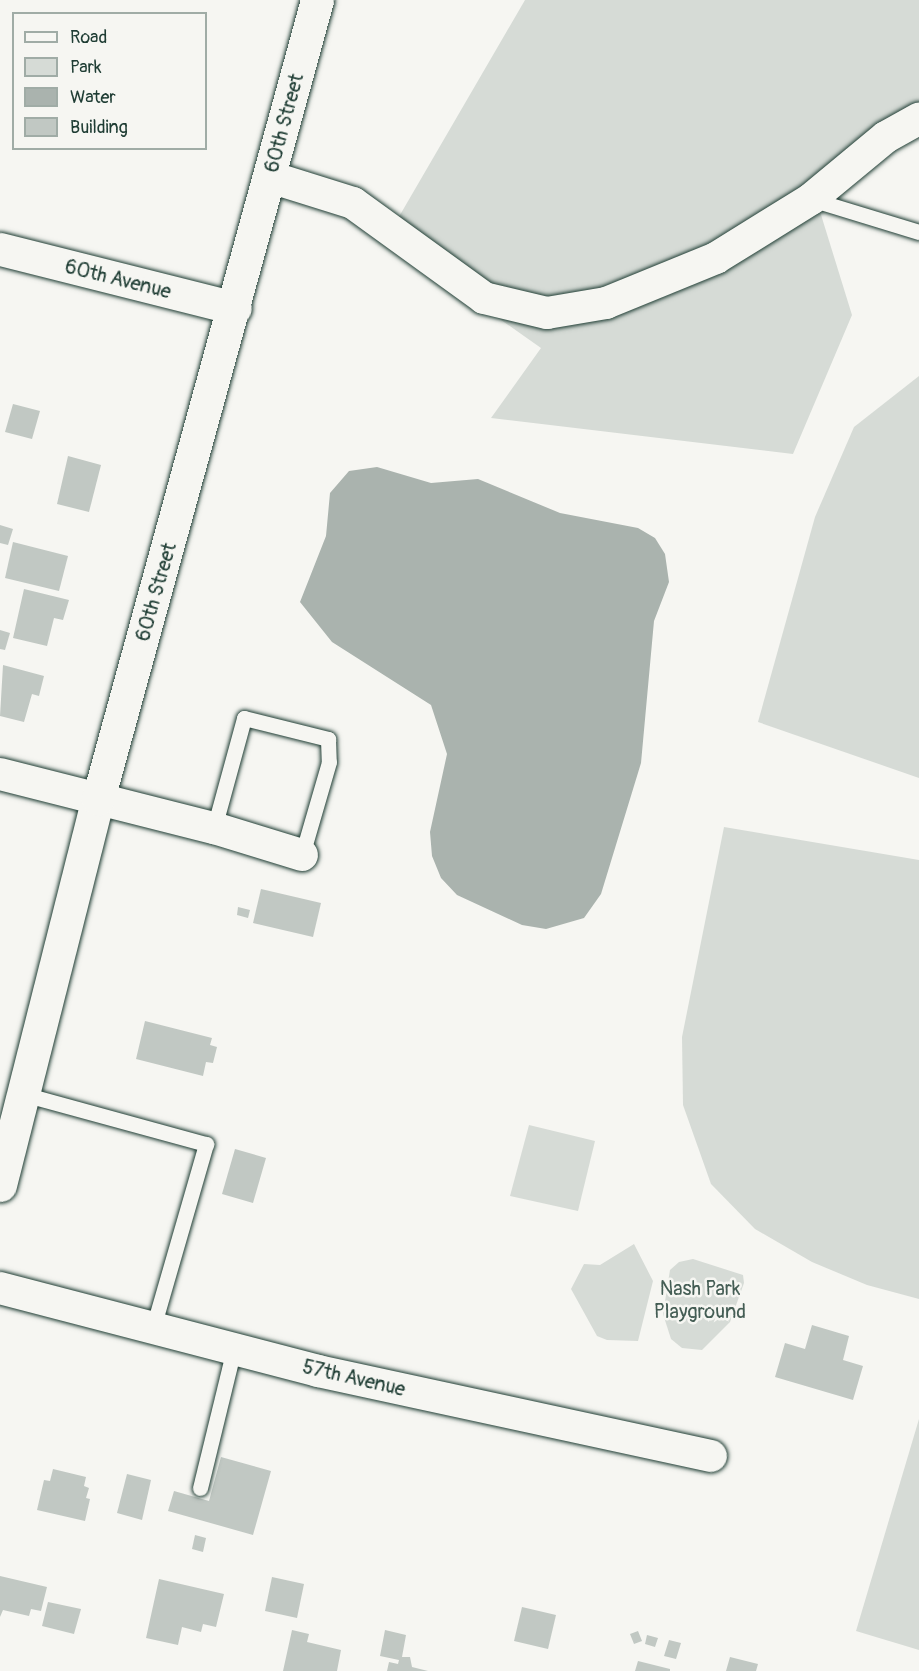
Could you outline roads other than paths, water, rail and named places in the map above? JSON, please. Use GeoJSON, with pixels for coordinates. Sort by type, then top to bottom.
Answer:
{"type":"FeatureCollection","features":[{"type":"Feature","properties":{"kind":"street","name":"60th Street"},"geometry":{"type":"LineString","coordinates":[[0,1185],[98,799],[235,308],[317,0]]}},
{"type":"Feature","properties":{"kind":"street"},"geometry":{"type":"LineString","coordinates":[[270,177],[353,203],[484,298],[547,313],[580,309],[650,288],[716,258],[811,199],[886,137],[919,119]]}},
{"type":"Feature","properties":{"kind":"street","name":"60th Avenue"},"geometry":{"type":"LineString","coordinates":[[0,249],[235,308]]}},
{"type":"Feature","properties":{"kind":"street"},"geometry":{"type":"LineString","coordinates":[[0,774],[214,828],[302,855]]}},
{"type":"Feature","properties":{"kind":"street","name":"57th Avenue"},"geometry":{"type":"LineString","coordinates":[[0,1288],[234,1349],[711,1456]]}},
{"type":"Feature","properties":{"kind":"lane"},"geometry":{"type":"LineString","coordinates":[[811,199],[919,232]]}},
{"type":"Feature","properties":{"kind":"lane"},"geometry":{"type":"LineString","coordinates":[[214,828],[244,718],[328,739],[329,762],[302,855]]}},
{"type":"Feature","properties":{"kind":"lane"},"geometry":{"type":"LineString","coordinates":[[23,1094],[206,1144],[153,1328]]}},
{"type":"Feature","properties":{"kind":"lane"},"geometry":{"type":"LineString","coordinates":[[200,1488],[234,1349]]}},
{"type":"Feature","properties":{"kind":"water"},"geometry":{"type":"Polygon","coordinates":[[[377,467],[431,483],[478,479],[560,513],[638,528],[655,538],[665,554],[669,582],[654,621],[641,763],[601,894],[584,918],[546,929],[522,925],[457,895],[441,878],[432,856],[430,832],[447,754],[431,705],[332,642],[300,602],[326,536],[330,493],[349,471],[377,467]]]}},
{"type":"Feature","properties":{"kind":"park label","name":"Nash Park Playground"},"geometry":{"type":"Point","coordinates":[700,1300]}}]}
